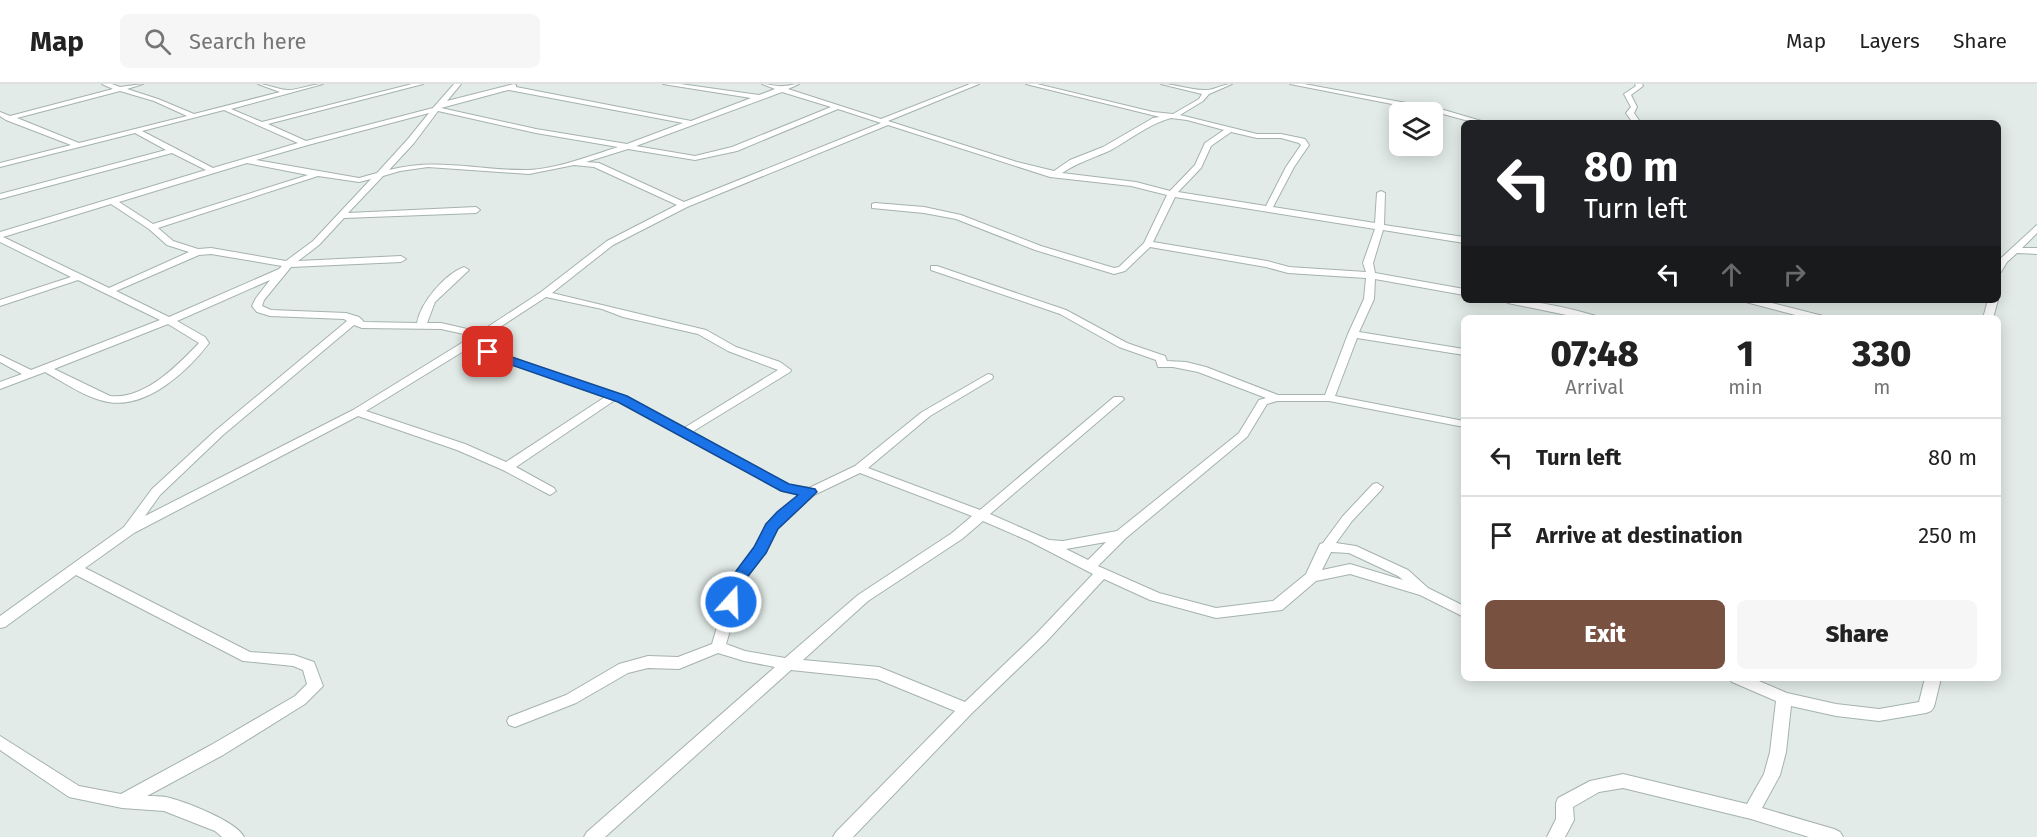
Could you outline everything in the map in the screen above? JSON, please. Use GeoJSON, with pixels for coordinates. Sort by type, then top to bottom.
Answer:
{"type":"FeatureCollection","features":[{"type":"Feature","properties":{"kind":"street"},"geometry":{"type":"LineString","coordinates":[[105,84],[156,100],[194,116]]}},
{"type":"Feature","properties":{"kind":"street"},"geometry":{"type":"LineString","coordinates":[[9,118],[140,84]]}},
{"type":"Feature","properties":{"kind":"street"},"geometry":{"type":"LineString","coordinates":[[261,84],[288,92]]}},
{"type":"Feature","properties":{"kind":"street"},"geometry":{"type":"LineString","coordinates":[[0,165],[320,84]]}},
{"type":"Feature","properties":{"kind":"street"},"geometry":{"type":"LineString","coordinates":[[261,124],[420,84]]}},
{"type":"Feature","properties":{"kind":"street"},"geometry":{"type":"LineString","coordinates":[[458,84],[411,141],[342,216],[316,243],[285,268],[259,300],[257,306],[260,310],[270,312],[346,316],[355,319],[362,326],[441,326],[482,335]]}},
{"type":"Feature","properties":{"kind":"street"},"geometry":{"type":"LineString","coordinates":[[0,237],[246,160],[520,84]]}},
{"type":"Feature","properties":{"kind":"street"},"geometry":{"type":"LineString","coordinates":[[666,84],[760,98]]}},
{"type":"Feature","properties":{"kind":"street"},"geometry":{"type":"LineString","coordinates":[[765,84],[1021,168],[1053,175],[1132,184],[1172,194],[1461,240]]}},
{"type":"Feature","properties":{"kind":"street"},"geometry":{"type":"LineString","coordinates":[[246,160],[352,180],[428,165],[529,172],[574,163],[629,146],[796,84]]}},
{"type":"Feature","properties":{"kind":"street"},"geometry":{"type":"LineString","coordinates":[[0,623],[129,530],[357,412],[544,294],[610,243],[684,205],[976,84]]}},
{"type":"Feature","properties":{"kind":"street"},"geometry":{"type":"LineString","coordinates":[[1029,84],[1153,114],[1175,115],[1257,136],[1292,138],[1304,143],[1303,151],[1290,168],[1268,210]]}},
{"type":"Feature","properties":{"kind":"street"},"geometry":{"type":"LineString","coordinates":[[1164,84],[1207,93]]}},
{"type":"Feature","properties":{"kind":"street"},"geometry":{"type":"LineString","coordinates":[[1053,175],[1073,162],[1106,148],[1156,120],[1175,115],[1201,100],[1207,93],[1229,84]]}},
{"type":"Feature","properties":{"kind":"street"},"geometry":{"type":"LineString","coordinates":[[1293,84],[1444,112],[1473,120]]}},
{"type":"Feature","properties":{"kind":"street"},"geometry":{"type":"LineString","coordinates":[[1635,120],[1630,113],[1634,107],[1627,94],[1640,86],[1638,84]]}},
{"type":"Feature","properties":{"kind":"street"},"geometry":{"type":"LineString","coordinates":[[509,88],[692,123]]}},
{"type":"Feature","properties":{"kind":"street"},"geometry":{"type":"LineString","coordinates":[[439,107],[536,131],[700,158],[734,149],[838,108]]}},
{"type":"Feature","properties":{"kind":"street"},"geometry":{"type":"LineString","coordinates":[[224,108],[305,143]]}},
{"type":"Feature","properties":{"kind":"street"},"geometry":{"type":"LineString","coordinates":[[0,114],[76,144]]}},
{"type":"Feature","properties":{"kind":"street"},"geometry":{"type":"LineString","coordinates":[[875,206],[924,210],[958,217],[1038,248],[1114,270],[1122,269],[1148,244],[1172,194],[1198,166],[1208,145],[1231,129]]}},
{"type":"Feature","properties":{"kind":"street"},"geometry":{"type":"LineString","coordinates":[[136,131],[213,171]]}},
{"type":"Feature","properties":{"kind":"street"},"geometry":{"type":"LineString","coordinates":[[0,197],[173,150]]}},
{"type":"Feature","properties":{"kind":"street"},"geometry":{"type":"LineString","coordinates":[[574,163],[596,165],[684,205]]}},
{"type":"Feature","properties":{"kind":"street"},"geometry":{"type":"LineString","coordinates":[[152,227],[318,174]]}},
{"type":"Feature","properties":{"kind":"street"},"geometry":{"type":"LineString","coordinates":[[1329,398],[1353,334],[1370,299],[1371,275],[1368,263],[1379,227],[1381,193]]}},
{"type":"Feature","properties":{"kind":"street"},"geometry":{"type":"LineString","coordinates":[[113,202],[152,227],[170,243],[197,252],[211,252],[285,268],[400,258]]}},
{"type":"Feature","properties":{"kind":"street"},"geometry":{"type":"LineString","coordinates":[[342,216],[476,210]]}},
{"type":"Feature","properties":{"kind":"street"},"geometry":{"type":"LineString","coordinates":[[2001,265],[2037,228]]}},
{"type":"Feature","properties":{"kind":"street"},"geometry":{"type":"LineString","coordinates":[[0,237],[168,320],[204,343],[165,378],[128,400],[108,399],[45,368]]}},
{"type":"Feature","properties":{"kind":"street"},"geometry":{"type":"LineString","coordinates":[[1148,244],[1267,264],[1288,270],[1371,275],[1461,291]]}},
{"type":"Feature","properties":{"kind":"street"},"geometry":{"type":"LineString","coordinates":[[2016,250],[2037,251]]}},
{"type":"Feature","properties":{"kind":"street"},"geometry":{"type":"LineString","coordinates":[[109,291],[197,252]]}},
{"type":"Feature","properties":{"kind":"street"},"geometry":{"type":"LineString","coordinates":[[0,386],[203,307],[285,268]]}},
{"type":"Feature","properties":{"kind":"street"},"geometry":{"type":"LineString","coordinates":[[934,268],[1063,312],[1123,345],[1161,358],[1162,365],[1179,363],[1246,384],[1275,398]]}},
{"type":"Feature","properties":{"kind":"street"},"geometry":{"type":"LineString","coordinates":[[422,325],[423,312],[429,301],[464,270]]}},
{"type":"Feature","properties":{"kind":"street"},"geometry":{"type":"LineString","coordinates":[[0,303],[79,277]]}},
{"type":"Feature","properties":{"kind":"street"},"geometry":{"type":"LineString","coordinates":[[544,294],[702,332],[732,349],[776,364],[786,370],[686,432]]}},
{"type":"Feature","properties":{"kind":"street"},"geometry":{"type":"LineString","coordinates":[[1527,303],[1564,309],[1583,315]]}},
{"type":"Feature","properties":{"kind":"street"},"geometry":{"type":"LineString","coordinates":[[1761,303],[1807,315]]}},
{"type":"Feature","properties":{"kind":"street"},"geometry":{"type":"LineString","coordinates":[[129,530],[156,492],[219,433],[355,319]]}},
{"type":"Feature","properties":{"kind":"street"},"geometry":{"type":"LineString","coordinates":[[1353,334],[1461,352]]}},
{"type":"Feature","properties":{"kind":"street"},"geometry":{"type":"LineString","coordinates":[[466,345],[614,396],[686,432],[786,488],[810,492]]}},
{"type":"Feature","properties":{"kind":"street"},"geometry":{"type":"LineString","coordinates":[[0,358],[31,374]]}},
{"type":"Feature","properties":{"kind":"street"},"geometry":{"type":"LineString","coordinates":[[718,647],[738,579],[761,549],[771,527],[782,515],[810,492],[859,469],[926,414],[988,377]]}},
{"type":"Feature","properties":{"kind":"street"},"geometry":{"type":"LineString","coordinates":[[507,466],[614,396]]}},
{"type":"Feature","properties":{"kind":"street"},"geometry":{"type":"LineString","coordinates":[[842,837],[967,709],[1041,638],[1121,535],[1243,435],[1263,402],[1275,398],[1329,398],[1461,423]]}},
{"type":"Feature","properties":{"kind":"street"},"geometry":{"type":"LineString","coordinates":[[593,837],[863,598],[957,536],[1118,399]]}},
{"type":"Feature","properties":{"kind":"street"},"geometry":{"type":"LineString","coordinates":[[357,412],[460,447],[507,466],[550,490]]}},
{"type":"Feature","properties":{"kind":"street"},"geometry":{"type":"LineString","coordinates":[[859,469],[982,514],[1155,597],[1216,613],[1277,606],[1312,577],[1325,547],[1343,521],[1377,487]]}},
{"type":"Feature","properties":{"kind":"street"},"geometry":{"type":"LineString","coordinates":[[1048,544],[1063,545],[1121,535]]}},
{"type":"Feature","properties":{"kind":"street"},"geometry":{"type":"LineString","coordinates":[[1325,547],[1351,549],[1403,573],[1425,592]]}},
{"type":"Feature","properties":{"kind":"street"},"geometry":{"type":"LineString","coordinates":[[76,569],[248,657],[294,661],[309,666],[315,686],[300,700],[217,750],[122,801]]}},
{"type":"Feature","properties":{"kind":"street"},"geometry":{"type":"LineString","coordinates":[[1312,577],[1350,569],[1425,592],[1461,610]]}},
{"type":"Feature","properties":{"kind":"street"},"geometry":{"type":"LineString","coordinates":[[515,721],[571,699],[624,668],[648,662],[679,663],[718,647],[744,656],[787,664],[879,672],[967,709]]}},
{"type":"Feature","properties":{"kind":"street"},"geometry":{"type":"LineString","coordinates":[[1744,681],[1784,698],[1836,711],[1879,715],[1926,707],[1932,681]]}},
{"type":"Feature","properties":{"kind":"street"},"geometry":{"type":"LineString","coordinates":[[1751,812],[1772,775],[1778,752],[1784,698]]}},
{"type":"Feature","properties":{"kind":"street"},"geometry":{"type":"LineString","coordinates":[[0,742],[75,792],[122,801],[165,804],[220,826],[235,837]]}},
{"type":"Feature","properties":{"kind":"street"},"geometry":{"type":"LineString","coordinates":[[1556,837],[1565,820],[1564,803],[1596,786],[1623,781],[1751,812],[1834,837]]}},
{"type":"Feature","properties":{"kind":"route"},"geometry":{"type":"LineString","coordinates":[[488,352],[622,399],[786,488],[797,492],[810,492],[771,527],[768,538],[738,579],[731,602]]}}]}
